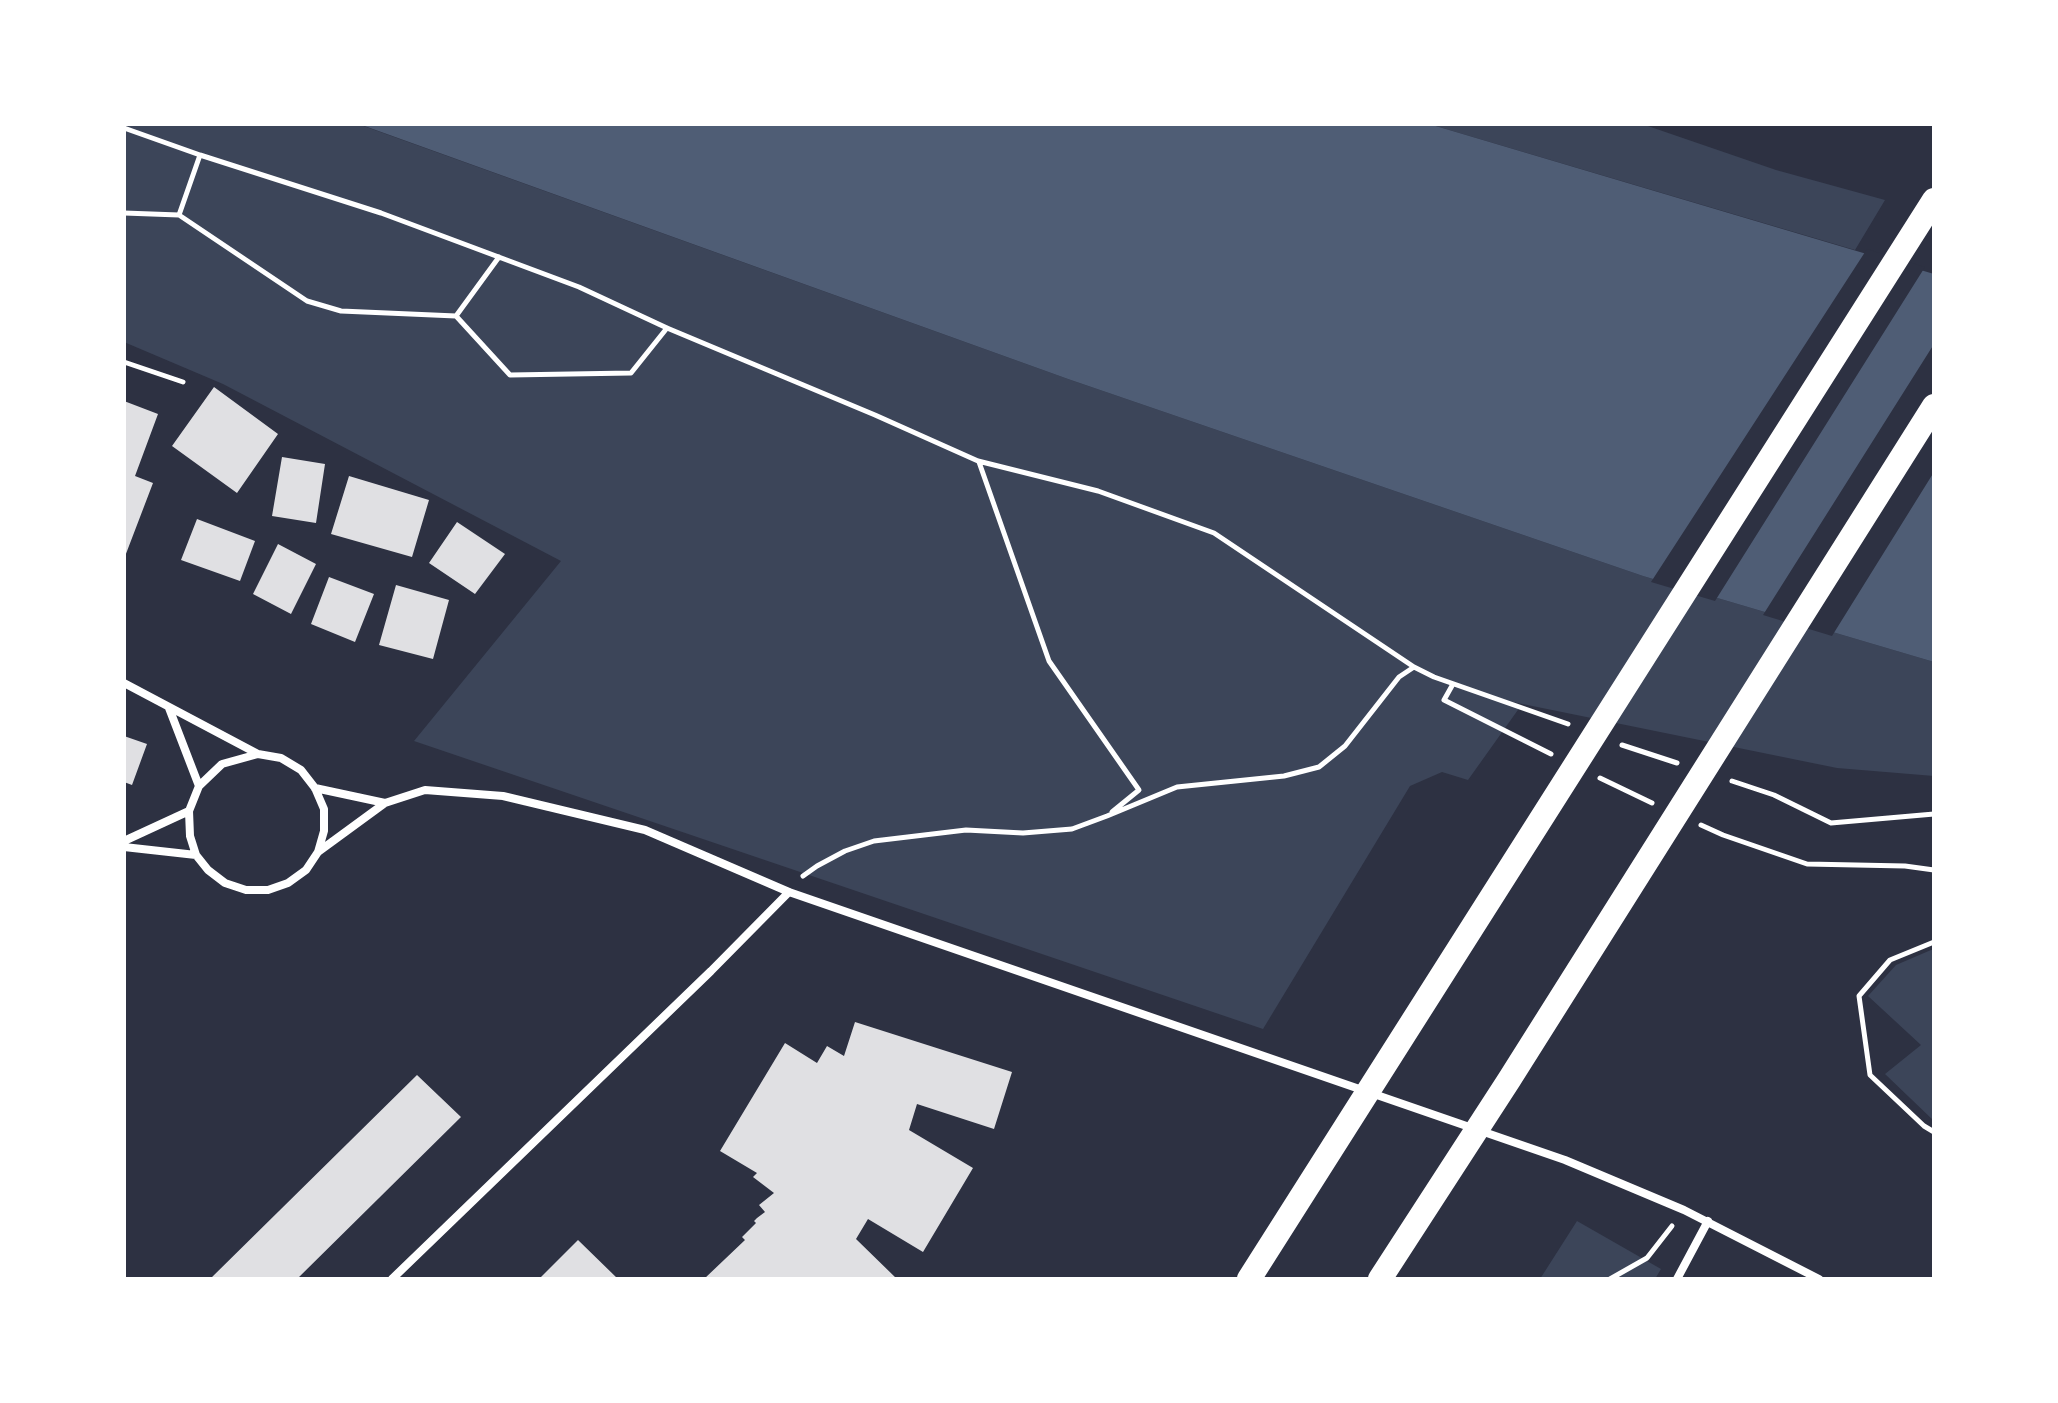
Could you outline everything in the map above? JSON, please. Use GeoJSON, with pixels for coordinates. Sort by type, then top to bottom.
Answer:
{"type":"FeatureCollection","features":[{"type":"Feature","properties":{"kind":"highway"},"geometry":{"type":"LineString","coordinates":[[1249,1279],[1934,200]]}},
{"type":"Feature","properties":{"kind":"highway"},"geometry":{"type":"LineString","coordinates":[[1380,1279],[1934,406]]}},
{"type":"Feature","properties":{"kind":"street"},"geometry":{"type":"LineString","coordinates":[[124,683],[258,754],[281,758],[301,770],[315,788],[324,809],[324,831],[318,852],[306,870],[288,883],[268,890],[246,890],[225,883],[208,870],[196,855],[190,836],[189,811],[199,786],[222,764],[258,754]]}},
{"type":"Feature","properties":{"kind":"street"},"geometry":{"type":"LineString","coordinates":[[169,708],[199,786]]}},
{"type":"Feature","properties":{"kind":"street"},"geometry":{"type":"LineString","coordinates":[[315,788],[385,803]]}},
{"type":"Feature","properties":{"kind":"street"},"geometry":{"type":"LineString","coordinates":[[318,852],[385,803],[425,790],[503,796],[645,830],[789,892],[1565,1160],[1708,1221],[1819,1279]]}},
{"type":"Feature","properties":{"kind":"street"},"geometry":{"type":"LineString","coordinates":[[124,841],[189,811]]}},
{"type":"Feature","properties":{"kind":"street"},"geometry":{"type":"LineString","coordinates":[[124,847],[196,855]]}},
{"type":"Feature","properties":{"kind":"street"},"geometry":{"type":"LineString","coordinates":[[392,1279],[789,892]]}},
{"type":"Feature","properties":{"kind":"street"},"geometry":{"type":"LineString","coordinates":[[1677,1279],[1708,1221]]}},
{"type":"Feature","properties":{"kind":"path"},"geometry":{"type":"LineString","coordinates":[[124,128],[381,213],[579,287],[667,328],[978,461],[1098,491],[1214,533],[1414,667],[1434,677]]}},
{"type":"Feature","properties":{"kind":"path"},"geometry":{"type":"LineString","coordinates":[[179,215],[200,155]]}},
{"type":"Feature","properties":{"kind":"path"},"geometry":{"type":"LineString","coordinates":[[124,213],[179,215],[307,301],[341,311],[456,316],[510,375],[631,373],[667,328]]}},
{"type":"Feature","properties":{"kind":"path"},"geometry":{"type":"LineString","coordinates":[[456,316],[499,257]]}},
{"type":"Feature","properties":{"kind":"path"},"geometry":{"type":"LineString","coordinates":[[124,362],[183,382]]}},
{"type":"Feature","properties":{"kind":"path"},"geometry":{"type":"LineString","coordinates":[[978,461],[1049,661],[1139,790],[1107,816]]}},
{"type":"Feature","properties":{"kind":"path"},"geometry":{"type":"LineString","coordinates":[[789,892],[795,882],[817,866],[845,851],[874,841],[966,830],[1023,833],[1072,829],[1177,787],[1284,776],[1319,767],[1345,746],[1399,677],[1414,667]]}},
{"type":"Feature","properties":{"kind":"path"},"geometry":{"type":"LineString","coordinates":[[1934,942],[1890,960],[1859,996],[1870,1075],[1934,1132]]}},
{"type":"Feature","properties":{"kind":"path"},"geometry":{"type":"LineString","coordinates":[[1610,1279],[1647,1258],[1684,1210]]}},
{"type":"Feature","properties":{"kind":"shaded area"},"geometry":{"type":"Polygon","coordinates":[[[124,124],[358,124],[1068,379],[1643,576],[1934,662],[1934,776],[1837,768],[1498,699],[1520,707],[1468,780],[1442,772],[1410,786],[1263,1029],[414,741],[561,561],[223,384],[124,342],[124,124]]]}},
{"type":"Feature","properties":{"kind":"shaded area"},"geometry":{"type":"Polygon","coordinates":[[[359,124],[1429,124],[1934,274],[1934,662],[1643,576],[1068,379],[359,124]]]}},
{"type":"Feature","properties":{"kind":"shaded area"},"geometry":{"type":"Polygon","coordinates":[[[1429,124],[1642,124],[1776,170],[1885,200],[1855,250],[1429,124]]]}},
{"type":"Feature","properties":{"kind":"shaded area"},"geometry":{"type":"Polygon","coordinates":[[[1934,950],[1934,1121],[1885,1074],[1921,1045],[1868,996],[1896,965],[1934,950]]]}},
{"type":"Feature","properties":{"kind":"shaded area"},"geometry":{"type":"Polygon","coordinates":[[[1577,1221],[1661,1269],[1655,1279],[1540,1279],[1577,1221]]]}},
{"type":"Feature","properties":{"kind":"pier"},"geometry":{"type":"Polygon","coordinates":[[[1867,249],[1925,267],[1715,601],[1651,582],[1867,249]]]}},
{"type":"Feature","properties":{"kind":"pier"},"geometry":{"type":"Polygon","coordinates":[[[1934,344],[1934,472],[1832,636],[1763,615],[1934,344]]]}},
{"type":"Feature","properties":{"kind":"building"},"geometry":{"type":"Polygon","coordinates":[[[214,387],[278,434],[237,493],[172,446],[214,387]]]}},
{"type":"Feature","properties":{"kind":"building"},"geometry":{"type":"Polygon","coordinates":[[[124,401],[158,414],[135,476],[153,483],[124,559],[124,401]]]}},
{"type":"Feature","properties":{"kind":"building"},"geometry":{"type":"Polygon","coordinates":[[[282,457],[325,464],[316,523],[272,516],[282,457]]]}},
{"type":"Feature","properties":{"kind":"building"},"geometry":{"type":"Polygon","coordinates":[[[349,476],[429,500],[412,557],[331,534],[349,476]]]}},
{"type":"Feature","properties":{"kind":"building"},"geometry":{"type":"Polygon","coordinates":[[[197,519],[255,541],[240,581],[181,560],[197,519]]]}},
{"type":"Feature","properties":{"kind":"building"},"geometry":{"type":"Polygon","coordinates":[[[457,522],[505,554],[475,594],[429,563],[457,522]]]}},
{"type":"Feature","properties":{"kind":"building"},"geometry":{"type":"Polygon","coordinates":[[[278,544],[316,564],[291,614],[253,594],[278,544]]]}},
{"type":"Feature","properties":{"kind":"building"},"geometry":{"type":"Polygon","coordinates":[[[329,577],[374,594],[355,642],[311,624],[329,577]]]}},
{"type":"Feature","properties":{"kind":"building"},"geometry":{"type":"Polygon","coordinates":[[[396,585],[449,600],[433,659],[379,645],[396,585]]]}},
{"type":"Feature","properties":{"kind":"building"},"geometry":{"type":"Polygon","coordinates":[[[124,736],[147,744],[132,785],[124,782],[124,736]]]}},
{"type":"Feature","properties":{"kind":"building"},"geometry":{"type":"Polygon","coordinates":[[[855,1022],[1012,1072],[994,1129],[917,1104],[909,1130],[973,1168],[923,1252],[868,1219],[856,1239],[897,1279],[704,1279],[745,1240],[742,1237],[765,1212],[759,1205],[774,1193],[753,1177],[757,1173],[720,1151],[785,1043],[817,1063],[827,1046],[844,1056],[855,1022]]]}},
{"type":"Feature","properties":{"kind":"building"},"geometry":{"type":"Polygon","coordinates":[[[417,1075],[461,1117],[297,1279],[210,1279],[417,1075]]]}},
{"type":"Feature","properties":{"kind":"building"},"geometry":{"type":"Polygon","coordinates":[[[578,1240],[618,1279],[539,1279],[578,1240]]]}}]}
